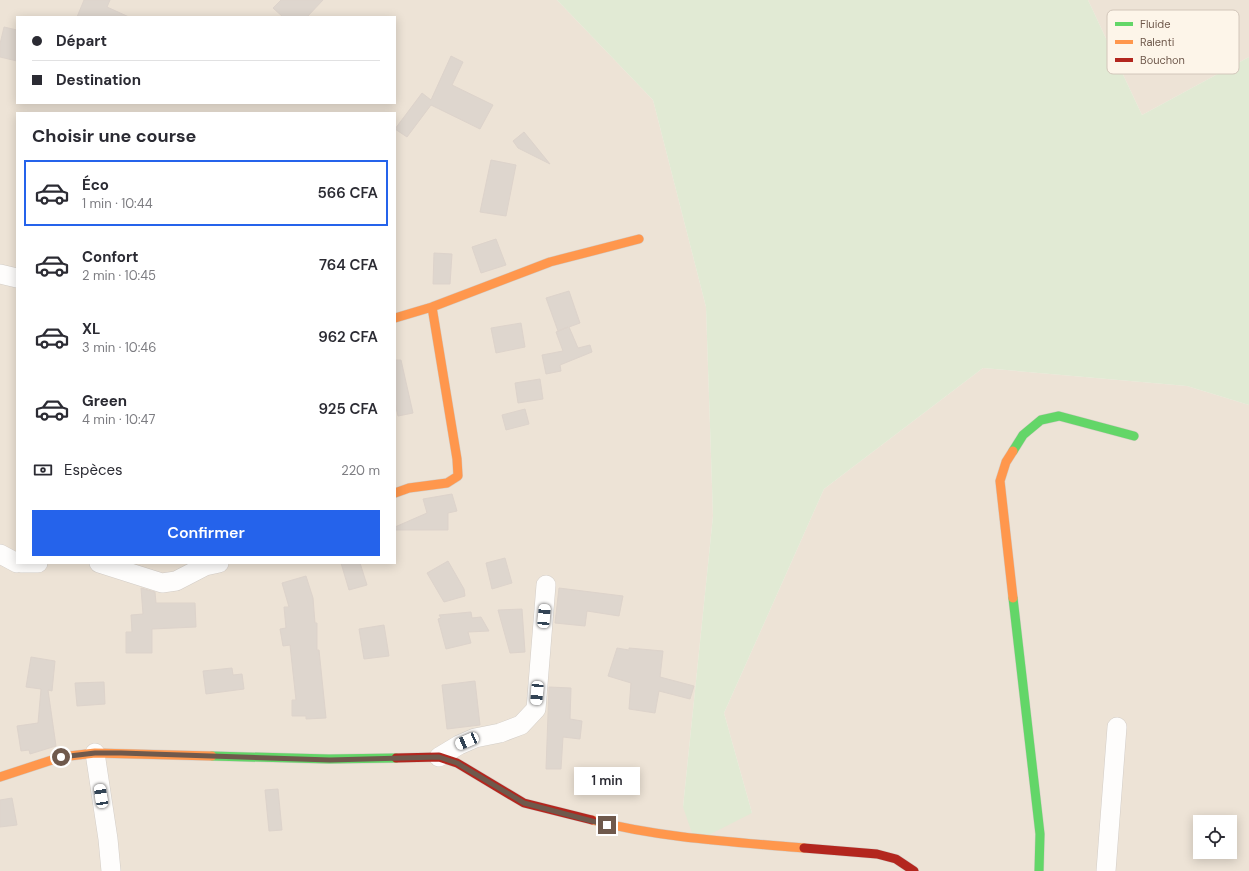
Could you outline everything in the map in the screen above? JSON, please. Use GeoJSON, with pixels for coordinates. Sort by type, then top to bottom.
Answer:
{"type":"FeatureCollection","features":[{"type":"Feature","properties":{"kind":"street"},"geometry":{"type":"LineString","coordinates":[[396,318],[432,307],[550,262],[639,239]]}},
{"type":"Feature","properties":{"kind":"street"},"geometry":{"type":"LineString","coordinates":[[0,274],[16,278]]}},
{"type":"Feature","properties":{"kind":"street"},"geometry":{"type":"LineString","coordinates":[[396,493],[409,488],[447,483],[454,480],[458,476],[457,459],[432,307]]}},
{"type":"Feature","properties":{"kind":"street"},"geometry":{"type":"LineString","coordinates":[[1039,871],[1040,834],[1000,481],[1006,462],[1023,435],[1041,420],[1058,416],[1134,436]]}},
{"type":"Feature","properties":{"kind":"street"},"geometry":{"type":"LineString","coordinates":[[0,554],[16,562]]}},
{"type":"Feature","properties":{"kind":"street"},"geometry":{"type":"LineString","coordinates":[[102,564],[162,583],[176,581],[205,566],[215,564]]}},
{"type":"Feature","properties":{"kind":"street"},"geometry":{"type":"LineString","coordinates":[[439,757],[459,745],[475,738],[521,725],[536,709],[546,585]]}},
{"type":"Feature","properties":{"kind":"street"},"geometry":{"type":"LineString","coordinates":[[1106,871],[1117,727]]}},
{"type":"Feature","properties":{"kind":"street"},"geometry":{"type":"LineString","coordinates":[[95,753],[108,839],[111,871]]}},
{"type":"Feature","properties":{"kind":"street"},"geometry":{"type":"LineString","coordinates":[[0,777],[61,757],[95,753],[330,760],[439,757],[457,763],[524,803],[621,828],[746,843],[877,854],[896,859],[914,871]]}},
{"type":"Feature","properties":{"kind":"shaded area"},"geometry":{"type":"Polygon","coordinates":[[[0,0],[557,0],[653,100],[706,307],[713,516],[683,807],[752,813],[724,713],[824,489],[983,368],[1187,386],[1249,405],[1249,871],[0,871],[0,0]]]}},
{"type":"Feature","properties":{"kind":"shaded area"},"geometry":{"type":"Polygon","coordinates":[[[1088,0],[1249,0],[1249,57],[1239,62],[1239,10],[1107,10],[1107,40],[1088,0]]]}},
{"type":"Feature","properties":{"kind":"shaded area"},"geometry":{"type":"Polygon","coordinates":[[[1123,74],[1218,74],[1142,115],[1123,74]]]}},
{"type":"Feature","properties":{"kind":"green space"},"geometry":{"type":"Polygon","coordinates":[[[557,0],[1088,0],[1107,40],[1107,74],[1123,74],[1142,115],[1218,74],[1239,74],[1239,62],[1249,57],[1249,405],[1187,386],[983,368],[824,489],[724,713],[752,813],[695,842],[683,807],[713,516],[706,307],[653,100],[557,0]]]}},
{"type":"Feature","properties":{"kind":"building"},"geometry":{"type":"Polygon","coordinates":[[[84,0],[110,0],[107,7],[127,16],[77,16],[84,0]]]}},
{"type":"Feature","properties":{"kind":"building"},"geometry":{"type":"Polygon","coordinates":[[[281,0],[323,0],[308,16],[282,16],[273,8],[281,0]]]}},
{"type":"Feature","properties":{"kind":"building"},"geometry":{"type":"Polygon","coordinates":[[[4,27],[16,30],[16,61],[0,57],[0,44],[4,27]]]}},
{"type":"Feature","properties":{"kind":"building"},"geometry":{"type":"Polygon","coordinates":[[[451,56],[463,62],[452,85],[493,105],[480,129],[431,105],[407,137],[396,130],[422,93],[431,100],[451,56]]]}},
{"type":"Feature","properties":{"kind":"building"},"geometry":{"type":"Polygon","coordinates":[[[524,132],[550,164],[518,148],[513,141],[524,132]]]}},
{"type":"Feature","properties":{"kind":"building"},"geometry":{"type":"Polygon","coordinates":[[[491,160],[516,165],[506,216],[480,212],[491,160]]]}},
{"type":"Feature","properties":{"kind":"building"},"geometry":{"type":"Polygon","coordinates":[[[496,239],[506,265],[481,273],[472,247],[496,239]]]}},
{"type":"Feature","properties":{"kind":"building"},"geometry":{"type":"Polygon","coordinates":[[[434,253],[452,254],[450,284],[433,284],[434,253]]]}},
{"type":"Feature","properties":{"kind":"building"},"geometry":{"type":"Polygon","coordinates":[[[569,291],[580,323],[569,327],[578,348],[590,345],[592,352],[560,365],[561,371],[546,374],[542,355],[563,351],[556,332],[568,327],[558,331],[546,298],[569,291]]]}},
{"type":"Feature","properties":{"kind":"building"},"geometry":{"type":"Polygon","coordinates":[[[521,323],[525,347],[496,353],[491,328],[521,323]]]}},
{"type":"Feature","properties":{"kind":"building"},"geometry":{"type":"Polygon","coordinates":[[[396,360],[401,360],[413,413],[398,416],[396,407],[396,360]]]}},
{"type":"Feature","properties":{"kind":"building"},"geometry":{"type":"Polygon","coordinates":[[[540,379],[543,399],[518,403],[515,383],[540,379]]]}},
{"type":"Feature","properties":{"kind":"building"},"geometry":{"type":"Polygon","coordinates":[[[525,409],[529,424],[506,430],[502,415],[525,409]]]}},
{"type":"Feature","properties":{"kind":"building"},"geometry":{"type":"Polygon","coordinates":[[[452,494],[457,511],[448,513],[448,530],[396,530],[396,527],[427,513],[423,499],[452,494]]]}},
{"type":"Feature","properties":{"kind":"building"},"geometry":{"type":"Polygon","coordinates":[[[505,558],[512,583],[492,589],[486,563],[505,558]]]}},
{"type":"Feature","properties":{"kind":"building"},"geometry":{"type":"Polygon","coordinates":[[[448,561],[464,589],[465,596],[444,602],[427,573],[448,561]]]}},
{"type":"Feature","properties":{"kind":"building"},"geometry":{"type":"Polygon","coordinates":[[[341,564],[360,564],[367,585],[349,590],[341,564]]]}},
{"type":"Feature","properties":{"kind":"building"},"geometry":{"type":"Polygon","coordinates":[[[306,576],[313,598],[315,623],[317,623],[317,650],[319,650],[326,718],[306,719],[306,716],[292,716],[292,700],[296,700],[290,645],[283,646],[280,629],[286,628],[284,607],[289,607],[282,583],[306,576]]]}},
{"type":"Feature","properties":{"kind":"building"},"geometry":{"type":"Polygon","coordinates":[[[141,588],[155,592],[156,603],[195,603],[196,627],[152,629],[152,653],[126,653],[126,632],[132,632],[131,615],[143,614],[141,588]]]}},
{"type":"Feature","properties":{"kind":"building"},"geometry":{"type":"Polygon","coordinates":[[[559,588],[623,596],[619,616],[587,611],[585,626],[555,623],[559,588]]]}},
{"type":"Feature","properties":{"kind":"building"},"geometry":{"type":"Polygon","coordinates":[[[522,609],[525,652],[510,653],[498,610],[522,609]]]}},
{"type":"Feature","properties":{"kind":"building"},"geometry":{"type":"Polygon","coordinates":[[[471,612],[472,618],[481,617],[489,631],[468,632],[471,643],[446,649],[438,619],[441,618],[439,615],[471,612]]]}},
{"type":"Feature","properties":{"kind":"building"},"geometry":{"type":"Polygon","coordinates":[[[384,625],[389,656],[364,659],[359,629],[384,625]]]}},
{"type":"Feature","properties":{"kind":"building"},"geometry":{"type":"Polygon","coordinates":[[[617,648],[629,650],[629,648],[663,651],[660,677],[694,686],[690,699],[659,691],[655,713],[629,709],[631,683],[608,676],[617,648]]]}},
{"type":"Feature","properties":{"kind":"building"},"geometry":{"type":"Polygon","coordinates":[[[31,657],[55,661],[52,691],[48,690],[56,746],[30,754],[29,750],[21,751],[17,726],[38,723],[41,689],[26,687],[31,657]]]}},
{"type":"Feature","properties":{"kind":"building"},"geometry":{"type":"Polygon","coordinates":[[[232,668],[233,675],[242,674],[244,689],[206,694],[203,671],[232,668]]]}},
{"type":"Feature","properties":{"kind":"building"},"geometry":{"type":"Polygon","coordinates":[[[475,681],[480,725],[447,729],[442,685],[475,681]]]}},
{"type":"Feature","properties":{"kind":"building"},"geometry":{"type":"Polygon","coordinates":[[[104,682],[105,704],[77,706],[75,683],[104,682]]]}},
{"type":"Feature","properties":{"kind":"building"},"geometry":{"type":"Polygon","coordinates":[[[549,687],[571,688],[570,719],[582,721],[580,739],[563,737],[561,769],[546,769],[549,687]]]}},
{"type":"Feature","properties":{"kind":"building"},"geometry":{"type":"Polygon","coordinates":[[[278,789],[282,830],[269,831],[265,790],[278,789]]]}},
{"type":"Feature","properties":{"kind":"building"},"geometry":{"type":"Polygon","coordinates":[[[12,798],[17,825],[0,827],[0,800],[12,798]]]}},
{"type":"Feature","properties":{"kind":"traffic: fast"},"geometry":{"type":"LineString","coordinates":[[1013,451],[1023,435],[1041,420],[1059,416],[1134,436]]}},
{"type":"Feature","properties":{"kind":"traffic: fast"},"geometry":{"type":"LineString","coordinates":[[1013,598],[1040,834],[1039,871]]}},
{"type":"Feature","properties":{"kind":"traffic: fast"},"geometry":{"type":"LineString","coordinates":[[212,756],[329,759],[396,758]]}},
{"type":"Feature","properties":{"kind":"traffic: slow"},"geometry":{"type":"LineString","coordinates":[[396,318],[432,307],[550,262],[639,239]]}},
{"type":"Feature","properties":{"kind":"traffic: slow"},"geometry":{"type":"LineString","coordinates":[[396,493],[409,488],[447,483],[458,476],[457,459],[432,307]]}},
{"type":"Feature","properties":{"kind":"traffic: slow"},"geometry":{"type":"LineString","coordinates":[[1013,451],[1006,462],[1000,481],[1013,598]]}},
{"type":"Feature","properties":{"kind":"traffic: slow"},"geometry":{"type":"LineString","coordinates":[[0,777],[61,757],[95,753],[212,756]]}},
{"type":"Feature","properties":{"kind":"traffic: slow"},"geometry":{"type":"LineString","coordinates":[[592,820],[670,835],[804,848]]}},
{"type":"Feature","properties":{"kind":"traffic: jam"},"geometry":{"type":"LineString","coordinates":[[396,758],[439,757],[457,763],[524,803],[592,820]]}},
{"type":"Feature","properties":{"kind":"traffic: jam"},"geometry":{"type":"LineString","coordinates":[[804,848],[877,854],[896,859],[914,871]]}},
{"type":"Feature","properties":{"kind":"route"},"geometry":{"type":"LineString","coordinates":[[61,757],[95,753],[330,760],[439,757],[457,763],[493,786],[524,803],[607,825]]}}]}
